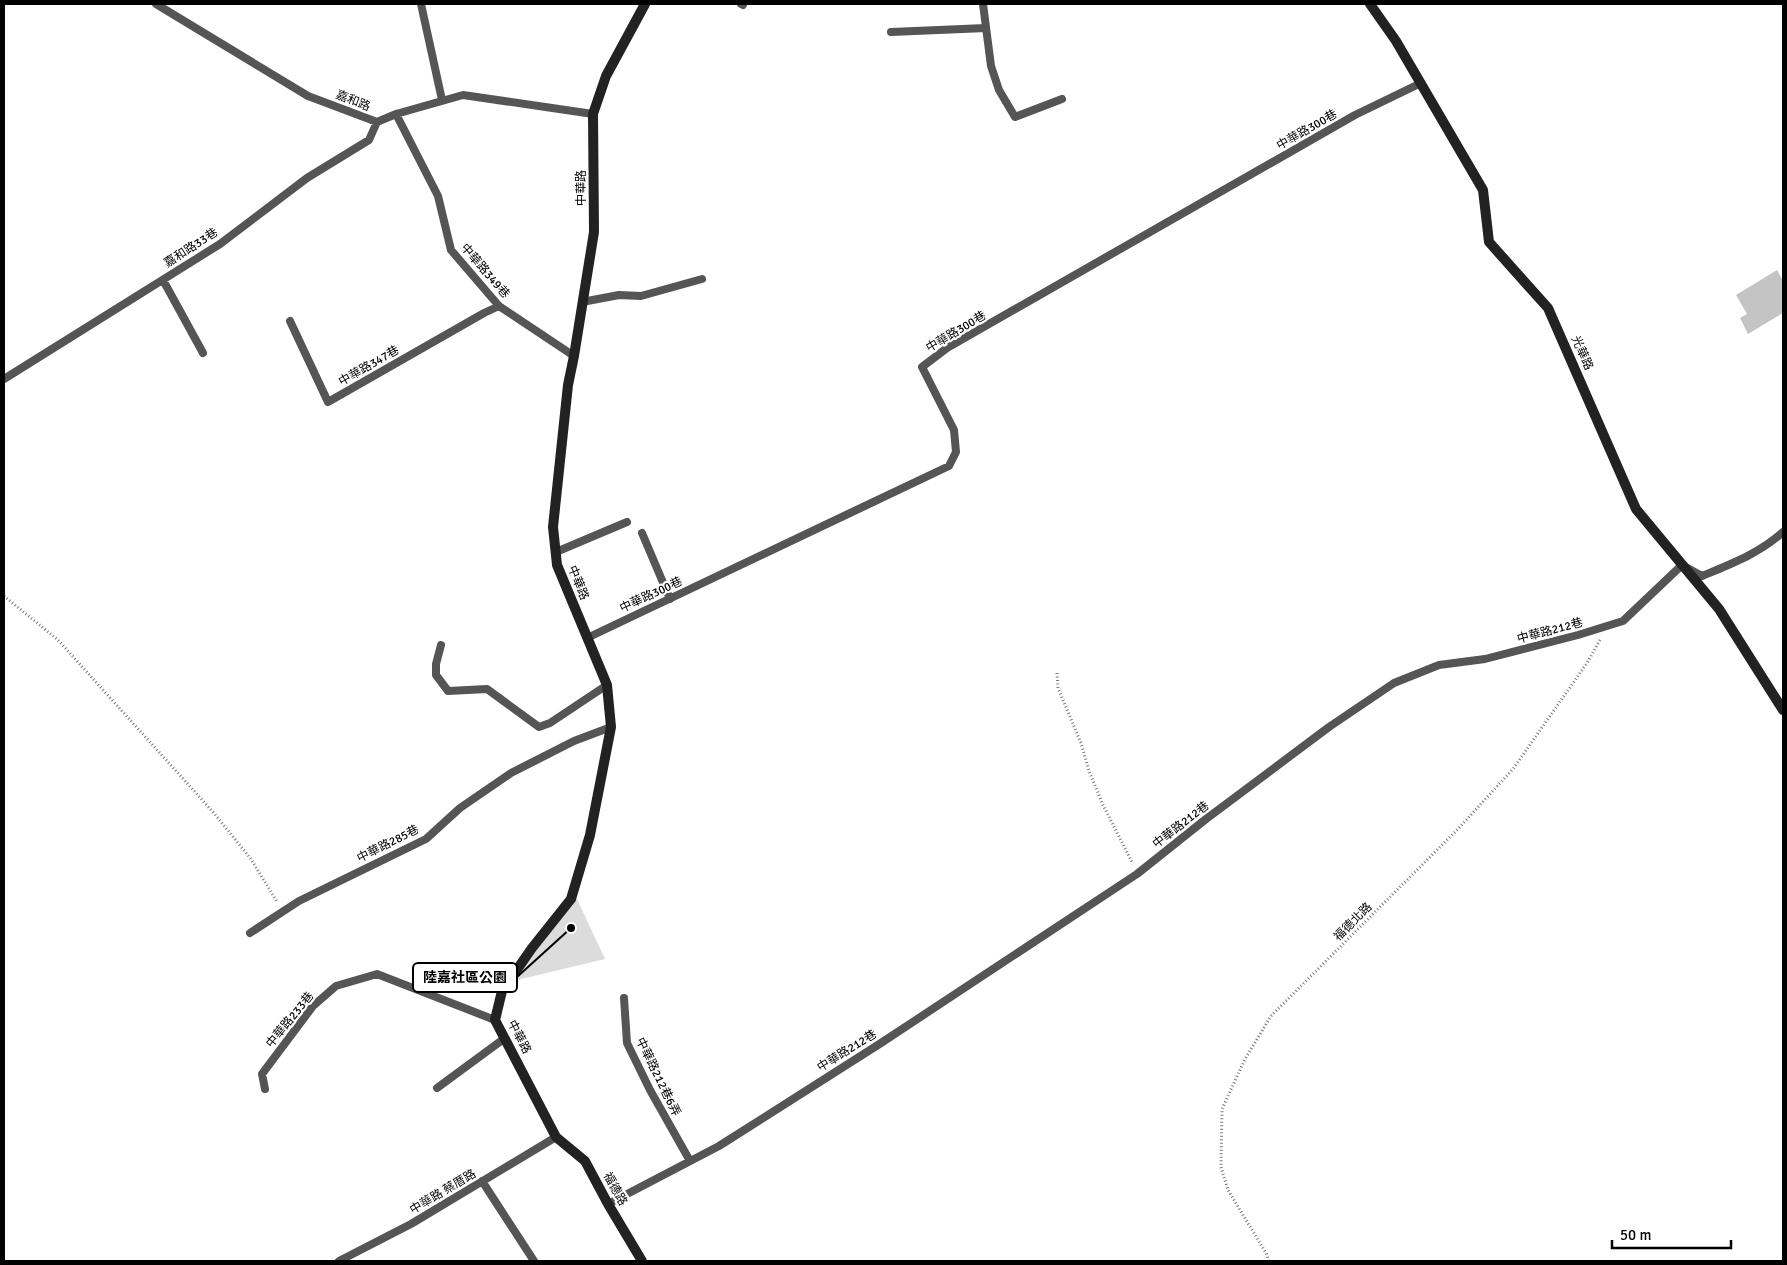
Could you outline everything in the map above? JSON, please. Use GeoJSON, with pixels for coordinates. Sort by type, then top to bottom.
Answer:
{"type":"FeatureCollection","features":[{"type":"Feature","properties":{"kind":"street","name":"中華路"},"geometry":{"type":"LineString","coordinates":[[556,1137],[495,1020],[502,991],[532,948],[571,899],[590,835],[610,727],[607,685],[557,565],[553,527],[568,385],[594,232],[593,114],[606,76],[645,4]]}},
{"type":"Feature","properties":{"kind":"street","name":"光華路"},"geometry":{"type":"LineString","coordinates":[[1370,4],[1396,42],[1483,190],[1489,242],[1548,308],[1636,509],[1719,609],[1783,710]]}},
{"type":"Feature","properties":{"kind":"street","name":"福德路"},"geometry":{"type":"LineString","coordinates":[[556,1137],[585,1161],[642,1261]]}},
{"type":"Feature","properties":{"kind":"lane","name":"嘉和路"},"geometry":{"type":"LineString","coordinates":[[156,4],[308,96],[376,122],[396,114],[463,95],[593,114]]}},
{"type":"Feature","properties":{"kind":"lane"},"geometry":{"type":"LineString","coordinates":[[421,4],[442,100]]}},
{"type":"Feature","properties":{"kind":"lane"},"geometry":{"type":"LineString","coordinates":[[983,4],[991,66],[999,90],[1015,117],[1062,99]]}},
{"type":"Feature","properties":{"kind":"lane"},"geometry":{"type":"LineString","coordinates":[[891,32],[986,28]]}},
{"type":"Feature","properties":{"kind":"lane","name":"中華路300巷"},"geometry":{"type":"LineString","coordinates":[[587,638],[949,466],[956,452],[954,430],[922,366],[947,348],[1355,115],[1420,83]]}},
{"type":"Feature","properties":{"kind":"lane","name":"中華路349巷"},"geometry":{"type":"LineString","coordinates":[[396,114],[438,196],[451,250],[499,306],[574,356]]}},
{"type":"Feature","properties":{"kind":"lane","name":"嘉和路33巷"},"geometry":{"type":"LineString","coordinates":[[4,379],[220,244],[306,178],[369,140],[376,122]]}},
{"type":"Feature","properties":{"kind":"lane"},"geometry":{"type":"LineString","coordinates":[[582,302],[619,295],[641,296],[702,279]]}},
{"type":"Feature","properties":{"kind":"lane"},"geometry":{"type":"LineString","coordinates":[[163,280],[204,353]]}},
{"type":"Feature","properties":{"kind":"lane","name":"中華路347巷"},"geometry":{"type":"LineString","coordinates":[[290,321],[328,402],[499,306]]}},
{"type":"Feature","properties":{"kind":"lane"},"geometry":{"type":"LineString","coordinates":[[556,552],[627,522]]}},
{"type":"Feature","properties":{"kind":"lane"},"geometry":{"type":"LineString","coordinates":[[1682,565],[1702,576],[1737,562],[1770,544],[1783,532]]}},
{"type":"Feature","properties":{"kind":"lane"},"geometry":{"type":"LineString","coordinates":[[642,533],[670,599]]}},
{"type":"Feature","properties":{"kind":"lane","name":"中華路212巷"},"geometry":{"type":"LineString","coordinates":[[608,1204],[719,1146],[881,1043],[1137,874],[1206,819],[1329,727],[1394,683],[1439,665],[1485,660],[1623,621],[1682,565]]}},
{"type":"Feature","properties":{"kind":"lane"},"geometry":{"type":"LineString","coordinates":[[441,645],[436,664],[436,675],[448,691],[487,689],[539,727],[550,723],[607,685]]}},
{"type":"Feature","properties":{"kind":"lane","name":"中華路285巷"},"geometry":{"type":"LineString","coordinates":[[250,933],[299,901],[426,839],[460,808],[511,773],[574,741],[610,727]]}},
{"type":"Feature","properties":{"kind":"lane","name":"中華路233巷"},"geometry":{"type":"LineString","coordinates":[[265,1090],[262,1074],[313,1006],[336,986],[368,976],[376,974],[495,1020]]}},
{"type":"Feature","properties":{"kind":"lane","name":"中華路212巷6弄"},"geometry":{"type":"LineString","coordinates":[[624,998],[627,1044],[650,1090],[690,1161]]}},
{"type":"Feature","properties":{"kind":"lane"},"geometry":{"type":"LineString","coordinates":[[437,1088],[505,1038]]}},
{"type":"Feature","properties":{"kind":"lane","name":"中華路 蔡厝路"},"geometry":{"type":"LineString","coordinates":[[339,1261],[412,1224],[556,1137]]}},
{"type":"Feature","properties":{"kind":"lane"},"geometry":{"type":"LineString","coordinates":[[482,1181],[534,1261]]}},
{"type":"Feature","properties":{"kind":"path"},"geometry":{"type":"LineString","coordinates":[[4,596],[58,640],[212,812],[250,859],[282,911]]}},
{"type":"Feature","properties":{"kind":"path","name":"福德北路"},"geometry":{"type":"LineString","coordinates":[[1269,1261],[1228,1190],[1222,1167],[1222,1109],[1245,1059],[1271,1016],[1458,829],[1514,769],[1587,663],[1607,626]]}},
{"type":"Feature","properties":{"kind":"path"},"geometry":{"type":"LineString","coordinates":[[1057,673],[1058,688],[1081,743],[1089,772],[1137,874]]}},
{"type":"Feature","properties":{"kind":"shaded area"},"geometry":{"type":"Polygon","coordinates":[[[576,897],[605,959],[513,981],[576,897]]]}},
{"type":"Feature","properties":{"kind":"building"},"geometry":{"type":"Polygon","coordinates":[[[1777,270],[1783,281],[1783,313],[1748,334],[1740,318],[1747,314],[1736,295],[1777,270]]]}},
{"type":"Feature","properties":{"kind":"place","name":"陸嘉社區公園"},"geometry":{"type":"Point","coordinates":[571,928]}}]}
